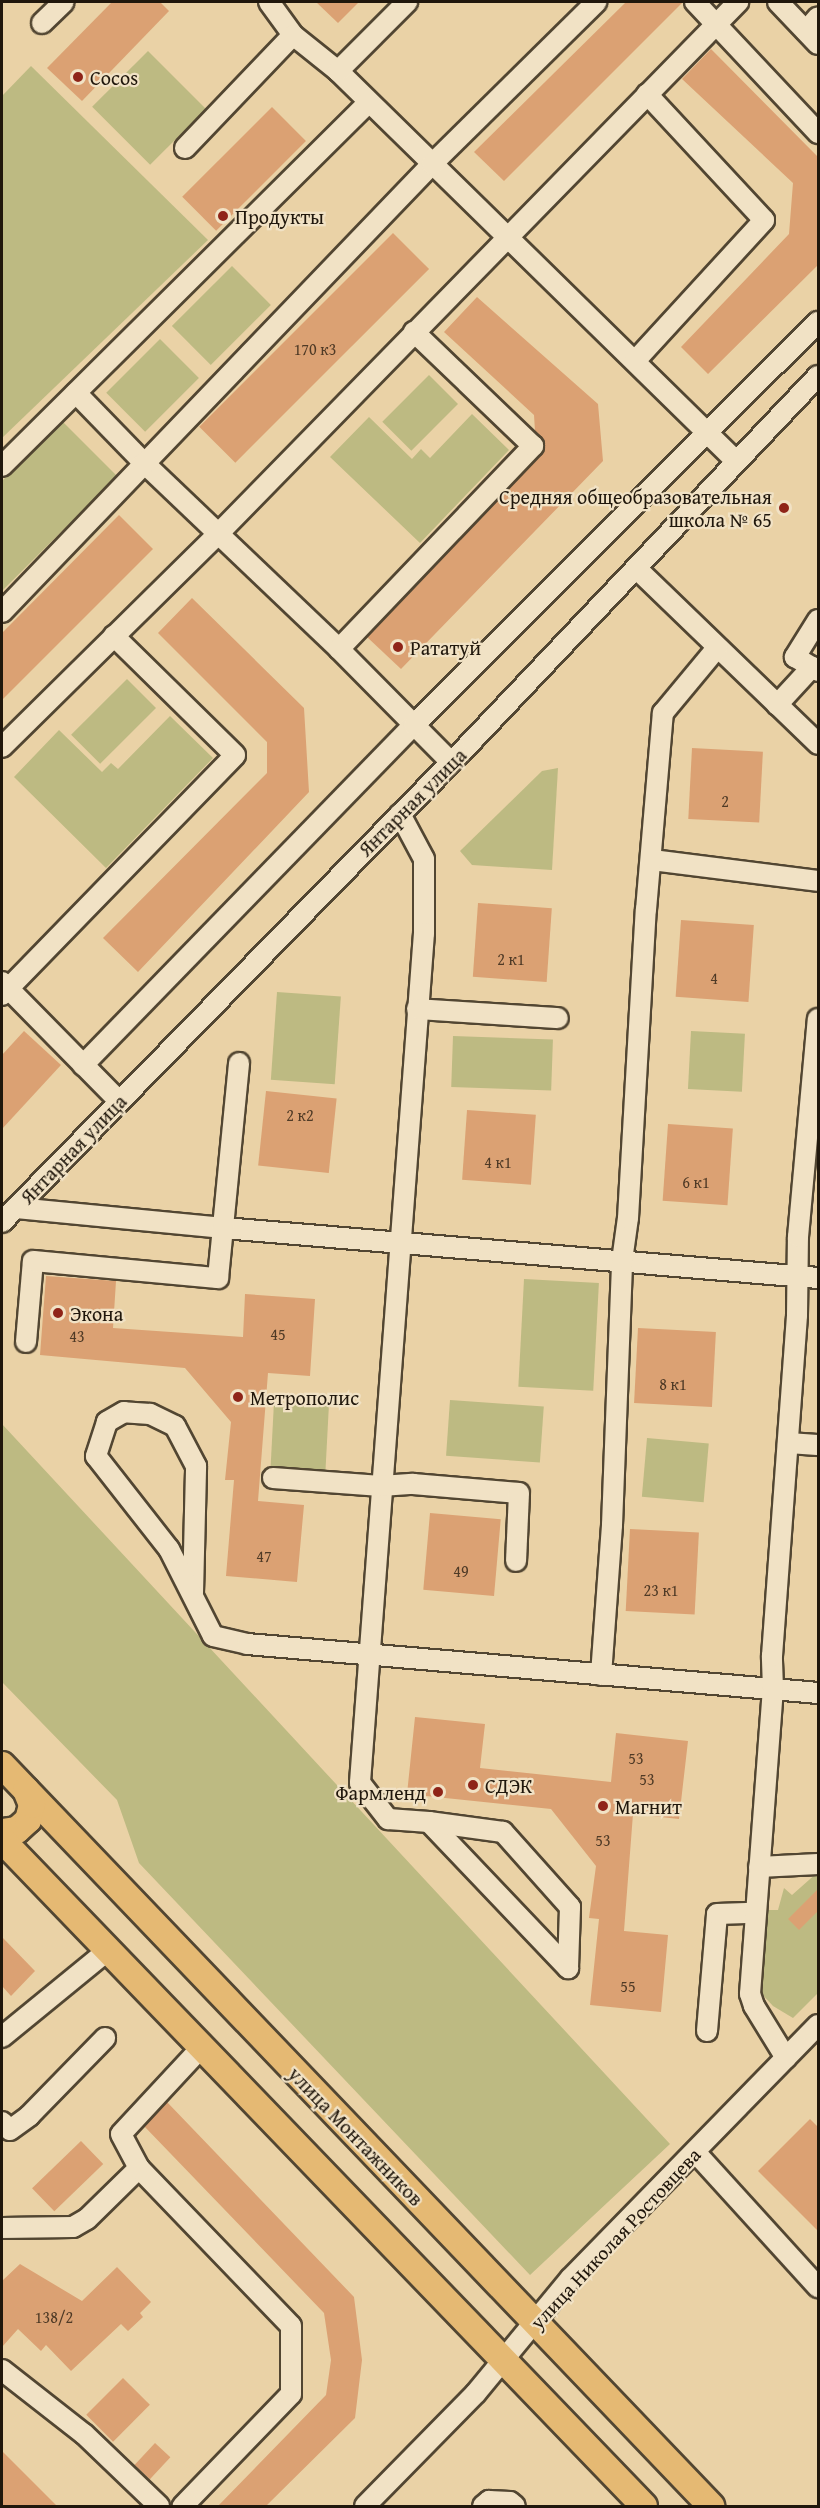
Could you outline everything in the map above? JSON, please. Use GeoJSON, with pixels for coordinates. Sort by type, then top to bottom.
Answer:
{"type":"FeatureCollection","features":[{"type":"Feature","properties":{"kind":"main road","name":"улица Монтажников"},"geometry":{"type":"LineString","coordinates":[[2,1765],[711,2506]]}},
{"type":"Feature","properties":{"kind":"main road"},"geometry":{"type":"LineString","coordinates":[[2,1832],[17,1830],[28,1820],[32,1805],[26,1790]]}},
{"type":"Feature","properties":{"kind":"main road"},"geometry":{"type":"LineString","coordinates":[[2,1840],[644,2506]]}},
{"type":"Feature","properties":{"kind":"street"},"geometry":{"type":"LineString","coordinates":[[42,23],[64,2]]}},
{"type":"Feature","properties":{"kind":"street"},"geometry":{"type":"LineString","coordinates":[[269,2],[292,35],[338,71],[736,461]]}},
{"type":"Feature","properties":{"kind":"street"},"geometry":{"type":"LineString","coordinates":[[338,71],[407,2]]}},
{"type":"Feature","properties":{"kind":"street"},"geometry":{"type":"LineString","coordinates":[[2,612],[432,164],[596,2]]}},
{"type":"Feature","properties":{"kind":"street"},"geometry":{"type":"LineString","coordinates":[[695,2],[819,133]]}},
{"type":"Feature","properties":{"kind":"street"},"geometry":{"type":"LineString","coordinates":[[2,747],[219,532],[738,2]]}},
{"type":"Feature","properties":{"kind":"street"},"geometry":{"type":"LineString","coordinates":[[778,2],[814,31]]}},
{"type":"Feature","properties":{"kind":"street"},"geometry":{"type":"LineString","coordinates":[[184,147],[292,35]]}},
{"type":"Feature","properties":{"kind":"street"},"geometry":{"type":"LineString","coordinates":[[635,361],[764,220],[647,94]]}},
{"type":"Feature","properties":{"kind":"street"},"geometry":{"type":"LineString","coordinates":[[2,466],[369,102]]}},
{"type":"Feature","properties":{"kind":"street"},"geometry":{"type":"LineString","coordinates":[[83,1065],[414,725],[819,322]]}},
{"type":"Feature","properties":{"kind":"street"},"geometry":{"type":"LineString","coordinates":[[339,649],[533,446],[414,332]]}},
{"type":"Feature","properties":{"kind":"street","name":"Янтарная улица"},"geometry":{"type":"LineString","coordinates":[[2,1222],[451,762],[819,376]]}},
{"type":"Feature","properties":{"kind":"street"},"geometry":{"type":"LineString","coordinates":[[76,393],[144,464],[219,532],[451,762]]}},
{"type":"Feature","properties":{"kind":"street"},"geometry":{"type":"LineString","coordinates":[[637,569],[819,744]]}},
{"type":"Feature","properties":{"kind":"street"},"geometry":{"type":"LineString","coordinates":[[777,705],[815,669],[795,657],[819,620]]}},
{"type":"Feature","properties":{"kind":"street"},"geometry":{"type":"LineString","coordinates":[[114,636],[236,755],[4,988],[119,1101]]}},
{"type":"Feature","properties":{"kind":"street"},"geometry":{"type":"LineString","coordinates":[[602,1675],[612,1525],[622,1261],[628,1218],[646,910],[663,714],[717,648]]}},
{"type":"Feature","properties":{"kind":"street"},"geometry":{"type":"LineString","coordinates":[[400,814],[424,859],[424,933],[360,1783],[388,1819],[429,1822],[502,1832],[570,1907],[568,1968],[429,1822]]}},
{"type":"Feature","properties":{"kind":"street"},"geometry":{"type":"LineString","coordinates":[[652,860],[819,881]]}},
{"type":"Feature","properties":{"kind":"street"},"geometry":{"type":"LineString","coordinates":[[417,1009],[558,1017]]}},
{"type":"Feature","properties":{"kind":"street"},"geometry":{"type":"LineString","coordinates":[[786,2058],[754,2006],[750,1994],[754,1913],[773,1689],[772,1656],[797,1315],[797,1276],[807,1122],[819,1019]]}},
{"type":"Feature","properties":{"kind":"street"},"geometry":{"type":"LineString","coordinates":[[26,1342],[33,1261],[218,1278],[239,1063]]}},
{"type":"Feature","properties":{"kind":"street"},"geometry":{"type":"LineString","coordinates":[[16,1208],[224,1228],[819,1278]]}},
{"type":"Feature","properties":{"kind":"street"},"geometry":{"type":"LineString","coordinates":[[193,1593],[196,1466],[175,1426],[150,1414],[124,1412],[107,1422],[96,1456],[169,1549],[213,1636],[248,1644],[819,1693]]}},
{"type":"Feature","properties":{"kind":"street"},"geometry":{"type":"LineString","coordinates":[[788,1443],[819,1445]]}},
{"type":"Feature","properties":{"kind":"street"},"geometry":{"type":"LineString","coordinates":[[273,1478],[381,1486],[413,1484],[519,1493],[516,1561]]}},
{"type":"Feature","properties":{"kind":"street"},"geometry":{"type":"LineString","coordinates":[[759,1867],[819,1864]]}},
{"type":"Feature","properties":{"kind":"street"},"geometry":{"type":"LineString","coordinates":[[707,2031],[717,1914],[754,1913]]}},
{"type":"Feature","properties":{"kind":"street"},"geometry":{"type":"LineString","coordinates":[[2,2037],[107,1951]]}},
{"type":"Feature","properties":{"kind":"street","name":"улица Николая Ростовцева"},"geometry":{"type":"LineString","coordinates":[[365,2506],[476,2393],[570,2279],[819,2025]]}},
{"type":"Feature","properties":{"kind":"street"},"geometry":{"type":"LineString","coordinates":[[4,2130],[29,2116],[105,2038]]}},
{"type":"Feature","properties":{"kind":"street"},"geometry":{"type":"LineString","coordinates":[[183,2506],[291,2394],[291,2325],[139,2168],[121,2134],[201,2048]]}},
{"type":"Feature","properties":{"kind":"street"},"geometry":{"type":"LineString","coordinates":[[695,2152],[819,2286]]}},
{"type":"Feature","properties":{"kind":"street"},"geometry":{"type":"LineString","coordinates":[[2,2228],[73,2228],[87,2219],[139,2168]]}},
{"type":"Feature","properties":{"kind":"street"},"geometry":{"type":"LineString","coordinates":[[2,2370],[84,2434],[159,2506]]}},
{"type":"Feature","properties":{"kind":"street"},"geometry":{"type":"LineString","coordinates":[[483,2506],[489,2502],[510,2502],[515,2506]]}},
{"type":"Feature","properties":{"kind":"shaded area"},"geometry":{"type":"Polygon","coordinates":[[[148,51],[206,109],[150,165],[92,107],[148,51]]]}},
{"type":"Feature","properties":{"kind":"shaded area"},"geometry":{"type":"Polygon","coordinates":[[[31,66],[208,240],[2,438],[2,96],[31,66]]]}},
{"type":"Feature","properties":{"kind":"shaded area"},"geometry":{"type":"Polygon","coordinates":[[[232,266],[271,305],[211,365],[172,326],[232,266]]]}},
{"type":"Feature","properties":{"kind":"shaded area"},"geometry":{"type":"Polygon","coordinates":[[[160,339],[199,378],[145,432],[106,393],[160,339]]]}},
{"type":"Feature","properties":{"kind":"shaded area"},"geometry":{"type":"Polygon","coordinates":[[[429,375],[458,404],[411,451],[382,422],[429,375]]]}},
{"type":"Feature","properties":{"kind":"shaded area"},"geometry":{"type":"Polygon","coordinates":[[[472,414],[509,450],[420,543],[330,457],[369,417],[412,459],[421,449],[430,458],[472,414]]]}},
{"type":"Feature","properties":{"kind":"shaded area"},"geometry":{"type":"Polygon","coordinates":[[[62,421],[117,476],[2,591],[2,481],[62,421]]]}},
{"type":"Feature","properties":{"kind":"shaded area"},"geometry":{"type":"Polygon","coordinates":[[[127,679],[156,708],[100,764],[71,735],[127,679]]]}},
{"type":"Feature","properties":{"kind":"shaded area"},"geometry":{"type":"Polygon","coordinates":[[[170,716],[213,758],[106,868],[14,777],[59,730],[102,772],[111,763],[118,769],[170,716]]]}},
{"type":"Feature","properties":{"kind":"shaded area"},"geometry":{"type":"Polygon","coordinates":[[[558,768],[552,870],[472,865],[460,851],[542,771],[558,768]]]}},
{"type":"Feature","properties":{"kind":"shaded area"},"geometry":{"type":"Polygon","coordinates":[[[277,992],[341,996],[335,1084],[271,1080],[277,992]]]}},
{"type":"Feature","properties":{"kind":"shaded area"},"geometry":{"type":"Polygon","coordinates":[[[691,1031],[745,1034],[742,1092],[688,1089],[691,1031]]]}},
{"type":"Feature","properties":{"kind":"shaded area"},"geometry":{"type":"Polygon","coordinates":[[[453,1036],[553,1039],[551,1090],[451,1087],[453,1036]]]}},
{"type":"Feature","properties":{"kind":"shaded area"},"geometry":{"type":"Polygon","coordinates":[[[524,1279],[599,1283],[593,1391],[518,1387],[524,1279]]]}},
{"type":"Feature","properties":{"kind":"shaded area"},"geometry":{"type":"Polygon","coordinates":[[[450,1400],[544,1407],[540,1462],[446,1456],[450,1400]]]}},
{"type":"Feature","properties":{"kind":"shaded area"},"geometry":{"type":"Polygon","coordinates":[[[274,1402],[329,1405],[325,1472],[270,1469],[274,1402]]]}},
{"type":"Feature","properties":{"kind":"shaded area"},"geometry":{"type":"Polygon","coordinates":[[[2,1424],[670,2144],[530,2275],[139,1863],[117,1800],[2,1682],[2,1424]]]}},
{"type":"Feature","properties":{"kind":"shaded area"},"geometry":{"type":"Polygon","coordinates":[[[647,1438],[709,1443],[704,1502],[642,1497],[647,1438]]]}},
{"type":"Feature","properties":{"kind":"shaded area"},"geometry":{"type":"Polygon","coordinates":[[[818,1872],[818,1993],[793,2018],[773,2006],[759,1991],[765,1910],[778,1910],[784,1888],[792,1895],[818,1872]]]}},
{"type":"Feature","properties":{"kind":"building"},"geometry":{"type":"Polygon","coordinates":[[[112,2],[160,2],[169,11],[82,101],[47,68],[112,2]]]}},
{"type":"Feature","properties":{"kind":"building"},"geometry":{"type":"Polygon","coordinates":[[[316,2],[359,2],[338,23],[316,2]]]}},
{"type":"Feature","properties":{"kind":"building"},"geometry":{"type":"Polygon","coordinates":[[[626,2],[683,2],[504,181],[474,152],[626,2]]]}},
{"type":"Feature","properties":{"kind":"building"},"geometry":{"type":"Polygon","coordinates":[[[711,49],[819,158],[819,264],[708,374],[681,347],[789,234],[793,183],[682,79],[711,49]]]}},
{"type":"Feature","properties":{"kind":"building"},"geometry":{"type":"Polygon","coordinates":[[[272,107],[306,141],[216,231],[182,197],[272,107]]]}},
{"type":"Feature","properties":{"kind":"building"},"geometry":{"type":"Polygon","coordinates":[[[393,233],[429,269],[235,463],[199,427],[393,233]]]}},
{"type":"Feature","properties":{"kind":"building"},"geometry":{"type":"Polygon","coordinates":[[[477,297],[598,404],[603,461],[401,669],[367,637],[545,448],[544,442],[535,431],[534,415],[444,332],[477,297]]]}},
{"type":"Feature","properties":{"kind":"building"},"geometry":{"type":"Polygon","coordinates":[[[119,515],[153,549],[2,700],[2,633],[119,515]]]}},
{"type":"Feature","properties":{"kind":"building"},"geometry":{"type":"Polygon","coordinates":[[[192,598],[304,708],[309,792],[138,972],[103,938],[267,773],[267,742],[158,633],[192,598]]]}},
{"type":"Feature","properties":{"kind":"building"},"geometry":{"type":"Polygon","coordinates":[[[692,748],[763,752],[759,823],[688,819],[692,748]]]}},
{"type":"Feature","properties":{"kind":"building"},"geometry":{"type":"Polygon","coordinates":[[[478,903],[552,908],[547,982],[473,977],[478,903]]]}},
{"type":"Feature","properties":{"kind":"building"},"geometry":{"type":"Polygon","coordinates":[[[681,920],[754,925],[748,1002],[676,997],[681,920]]]}},
{"type":"Feature","properties":{"kind":"building"},"geometry":{"type":"Polygon","coordinates":[[[24,1031],[61,1065],[2,1129],[2,1055],[24,1031]]]}},
{"type":"Feature","properties":{"kind":"building"},"geometry":{"type":"Polygon","coordinates":[[[266,1091],[337,1098],[329,1173],[258,1166],[266,1091]]]}},
{"type":"Feature","properties":{"kind":"building"},"geometry":{"type":"Polygon","coordinates":[[[467,1110],[536,1115],[531,1185],[462,1180],[467,1110]]]}},
{"type":"Feature","properties":{"kind":"building"},"geometry":{"type":"Polygon","coordinates":[[[668,1124],[733,1129],[727,1205],[663,1201],[668,1124]]]}},
{"type":"Feature","properties":{"kind":"building"},"geometry":{"type":"Polygon","coordinates":[[[46,1276],[116,1281],[113,1328],[243,1337],[245,1294],[315,1299],[310,1376],[268,1373],[258,1501],[304,1505],[297,1582],[226,1576],[234,1480],[225,1480],[231,1422],[185,1368],[40,1355],[46,1276]]]}},
{"type":"Feature","properties":{"kind":"building"},"geometry":{"type":"Polygon","coordinates":[[[638,1328],[716,1332],[712,1407],[634,1403],[638,1328]]]}},
{"type":"Feature","properties":{"kind":"building"},"geometry":{"type":"Polygon","coordinates":[[[430,1513],[501,1519],[494,1596],[423,1590],[430,1513]]]}},
{"type":"Feature","properties":{"kind":"building"},"geometry":{"type":"Polygon","coordinates":[[[630,1529],[699,1533],[695,1614],[626,1611],[630,1529]]]}},
{"type":"Feature","properties":{"kind":"building"},"geometry":{"type":"Polygon","coordinates":[[[415,1717],[485,1724],[480,1768],[611,1782],[616,1733],[688,1741],[679,1819],[633,1814],[624,1931],[668,1935],[661,2012],[590,2005],[599,1919],[589,1918],[596,1866],[551,1809],[407,1794],[415,1717]]]}},
{"type":"Feature","properties":{"kind":"building"},"geometry":{"type":"Polygon","coordinates":[[[819,1888],[819,1910],[799,1930],[788,1919],[819,1888]]]}},
{"type":"Feature","properties":{"kind":"building"},"geometry":{"type":"Polygon","coordinates":[[[2,1937],[35,1971],[11,1996],[2,1986],[2,1937]]]}},
{"type":"Feature","properties":{"kind":"building"},"geometry":{"type":"Polygon","coordinates":[[[167,2102],[354,2297],[362,2360],[355,2418],[266,2506],[218,2506],[326,2395],[331,2360],[324,2313],[144,2126],[167,2102]]]}},
{"type":"Feature","properties":{"kind":"building"},"geometry":{"type":"Polygon","coordinates":[[[810,2119],[819,2128],[819,2232],[758,2171],[810,2119]]]}},
{"type":"Feature","properties":{"kind":"building"},"geometry":{"type":"Polygon","coordinates":[[[81,2141],[103,2164],[54,2211],[32,2188],[81,2141]]]}},
{"type":"Feature","properties":{"kind":"building"},"geometry":{"type":"Polygon","coordinates":[[[20,2264],[82,2301],[117,2267],[151,2302],[140,2313],[143,2317],[128,2331],[121,2324],[71,2371],[46,2345],[41,2351],[18,2329],[2,2347],[2,2281],[20,2264]]]}},
{"type":"Feature","properties":{"kind":"building"},"geometry":{"type":"Polygon","coordinates":[[[123,2378],[150,2405],[113,2442],[86,2415],[123,2378]]]}},
{"type":"Feature","properties":{"kind":"building"},"geometry":{"type":"Polygon","coordinates":[[[155,2443],[170,2457],[150,2479],[135,2465],[155,2443]]]}},
{"type":"Feature","properties":{"kind":"building"},"geometry":{"type":"Polygon","coordinates":[[[2,2451],[57,2506],[2,2506],[2,2451]]]}},
{"type":"Feature","properties":{"kind":"place","name":"Cocos"},"geometry":{"type":"Point","coordinates":[78,77]}},
{"type":"Feature","properties":{"kind":"place","name":"Продукты"},"geometry":{"type":"Point","coordinates":[223,216]}},
{"type":"Feature","properties":{"kind":"place","name":"Средняя общеобразовательная школа № 65"},"geometry":{"type":"Point","coordinates":[784,508]}},
{"type":"Feature","properties":{"kind":"place","name":"Рататуй"},"geometry":{"type":"Point","coordinates":[398,647]}},
{"type":"Feature","properties":{"kind":"place","name":"Экона"},"geometry":{"type":"Point","coordinates":[58,1313]}},
{"type":"Feature","properties":{"kind":"place","name":"Метрополис"},"geometry":{"type":"Point","coordinates":[238,1397]}},
{"type":"Feature","properties":{"kind":"place","name":"СДЭК"},"geometry":{"type":"Point","coordinates":[473,1785]}},
{"type":"Feature","properties":{"kind":"place","name":"Фармленд"},"geometry":{"type":"Point","coordinates":[438,1792]}},
{"type":"Feature","properties":{"kind":"place","name":"Магнит"},"geometry":{"type":"Point","coordinates":[603,1806]}}]}
